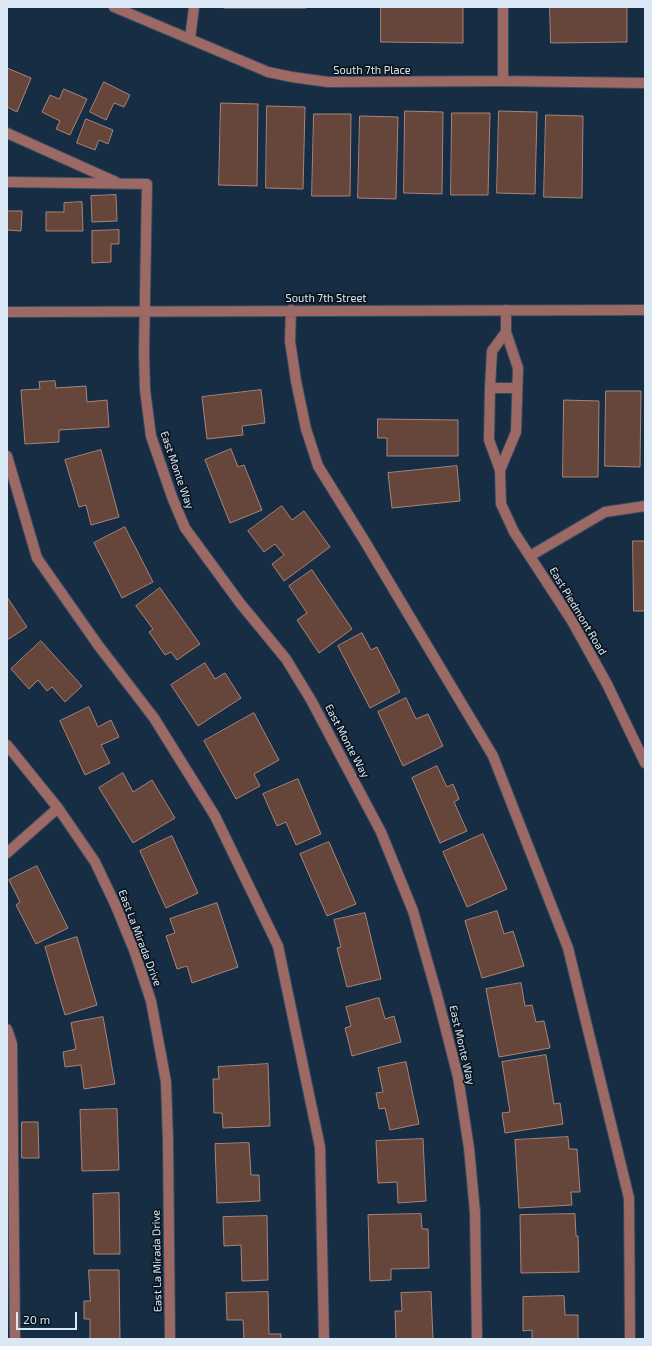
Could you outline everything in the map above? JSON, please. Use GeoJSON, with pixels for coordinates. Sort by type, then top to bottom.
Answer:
{"type":"FeatureCollection","features":[{"type":"Feature","properties":{"kind":"street","name":"South 7th Place"},"geometry":{"type":"LineString","coordinates":[[114,7],[268,72],[292,77],[328,82],[503,81],[645,83]]}},
{"type":"Feature","properties":{"kind":"street"},"geometry":{"type":"LineString","coordinates":[[190,39],[194,7]]}},
{"type":"Feature","properties":{"kind":"street"},"geometry":{"type":"LineString","coordinates":[[503,7],[503,81]]}},
{"type":"Feature","properties":{"kind":"street"},"geometry":{"type":"LineString","coordinates":[[7,133],[120,184]]}},
{"type":"Feature","properties":{"kind":"street"},"geometry":{"type":"LineString","coordinates":[[7,182],[120,184]]}},
{"type":"Feature","properties":{"kind":"street","name":"East Monte Way"},"geometry":{"type":"LineString","coordinates":[[120,184],[147,184],[146,311],[144,353],[145,390],[151,436],[172,497],[185,528],[240,603],[286,659],[311,700],[381,832],[413,911],[438,995],[458,1077],[469,1148],[475,1212],[477,1339]]}},
{"type":"Feature","properties":{"kind":"street"},"geometry":{"type":"LineString","coordinates":[[290,310],[290,341],[296,382],[306,430],[318,466],[493,756],[568,948],[629,1198],[630,1339]]}},
{"type":"Feature","properties":{"kind":"street","name":"East Piedmont Road"},"geometry":{"type":"LineString","coordinates":[[500,470],[516,432],[518,368],[506,332],[506,310]]}},
{"type":"Feature","properties":{"kind":"street","name":"South 7th Street"},"geometry":{"type":"LineString","coordinates":[[7,312],[645,310]]}},
{"type":"Feature","properties":{"kind":"street","name":"East Piedmont Road"},"geometry":{"type":"LineString","coordinates":[[506,332],[492,351],[490,388],[489,440],[500,470],[501,504],[514,532],[572,621],[607,684],[645,763]]}},
{"type":"Feature","properties":{"kind":"street"},"geometry":{"type":"LineString","coordinates":[[490,388],[517,388]]}},
{"type":"Feature","properties":{"kind":"street"},"geometry":{"type":"LineString","coordinates":[[7,456],[37,558],[98,644],[154,718],[215,816],[278,946],[320,1147],[324,1339]]}},
{"type":"Feature","properties":{"kind":"street"},"geometry":{"type":"LineString","coordinates":[[530,556],[605,512],[645,506]]}},
{"type":"Feature","properties":{"kind":"street","name":"East La Mirada Drive"},"geometry":{"type":"LineString","coordinates":[[7,745],[58,808],[95,862],[115,904],[134,950],[151,1001],[166,1082],[170,1339]]}},
{"type":"Feature","properties":{"kind":"street"},"geometry":{"type":"LineString","coordinates":[[7,853],[58,808]]}},
{"type":"Feature","properties":{"kind":"street"},"geometry":{"type":"LineString","coordinates":[[7,1029],[12,1044],[15,1339]]}},
{"type":"Feature","properties":{"kind":"building"},"geometry":{"type":"Polygon","coordinates":[[[306,7],[306,8],[224,8],[306,7]]]}},
{"type":"Feature","properties":{"kind":"building"},"geometry":{"type":"Polygon","coordinates":[[[381,7],[463,7],[463,43],[381,42],[381,7]]]}},
{"type":"Feature","properties":{"kind":"building"},"geometry":{"type":"Polygon","coordinates":[[[550,7],[627,7],[627,42],[551,43],[550,7]]]}},
{"type":"Feature","properties":{"kind":"building"},"geometry":{"type":"Polygon","coordinates":[[[7,68],[31,78],[17,112],[7,107],[7,68]]]}},
{"type":"Feature","properties":{"kind":"building"},"geometry":{"type":"Polygon","coordinates":[[[104,82],[130,95],[124,107],[114,103],[106,120],[90,112],[104,82]]]}},
{"type":"Feature","properties":{"kind":"building"},"geometry":{"type":"Polygon","coordinates":[[[64,89],[87,99],[70,135],[56,129],[60,121],[42,112],[50,95],[59,99],[64,89]]]}},
{"type":"Feature","properties":{"kind":"building"},"geometry":{"type":"Polygon","coordinates":[[[221,103],[258,104],[257,186],[219,185],[221,103]]]}},
{"type":"Feature","properties":{"kind":"building"},"geometry":{"type":"Polygon","coordinates":[[[267,106],[305,107],[303,189],[266,188],[267,106]]]}},
{"type":"Feature","properties":{"kind":"building"},"geometry":{"type":"Polygon","coordinates":[[[405,111],[443,112],[442,194],[404,193],[405,111]]]}},
{"type":"Feature","properties":{"kind":"building"},"geometry":{"type":"Polygon","coordinates":[[[499,111],[537,112],[535,194],[497,193],[499,111]]]}},
{"type":"Feature","properties":{"kind":"building"},"geometry":{"type":"Polygon","coordinates":[[[452,113],[490,113],[488,195],[451,195],[452,113]]]}},
{"type":"Feature","properties":{"kind":"building"},"geometry":{"type":"Polygon","coordinates":[[[314,114],[351,114],[350,196],[312,196],[314,114]]]}},
{"type":"Feature","properties":{"kind":"building"},"geometry":{"type":"Polygon","coordinates":[[[546,115],[583,116],[582,198],[544,197],[546,115]]]}},
{"type":"Feature","properties":{"kind":"building"},"geometry":{"type":"Polygon","coordinates":[[[360,116],[398,117],[396,199],[358,198],[360,116]]]}},
{"type":"Feature","properties":{"kind":"building"},"geometry":{"type":"Polygon","coordinates":[[[86,119],[113,130],[108,144],[99,140],[95,150],[77,143],[86,119]]]}},
{"type":"Feature","properties":{"kind":"building"},"geometry":{"type":"Polygon","coordinates":[[[116,195],[117,221],[92,222],[91,196],[116,195]]]}},
{"type":"Feature","properties":{"kind":"building"},"geometry":{"type":"Polygon","coordinates":[[[82,202],[83,231],[46,231],[46,212],[64,212],[64,203],[82,202]]]}},
{"type":"Feature","properties":{"kind":"building"},"geometry":{"type":"Polygon","coordinates":[[[7,211],[22,211],[21,231],[7,230],[7,211]]]}},
{"type":"Feature","properties":{"kind":"building"},"geometry":{"type":"Polygon","coordinates":[[[119,230],[119,244],[111,244],[111,262],[92,263],[92,231],[119,230]]]}},
{"type":"Feature","properties":{"kind":"building"},"geometry":{"type":"Polygon","coordinates":[[[55,381],[56,388],[86,386],[87,402],[107,400],[109,427],[59,430],[59,442],[25,444],[21,390],[40,389],[39,382],[55,381]]]}},
{"type":"Feature","properties":{"kind":"building"},"geometry":{"type":"Polygon","coordinates":[[[261,390],[265,423],[242,426],[243,435],[207,439],[202,397],[261,390]]]}},
{"type":"Feature","properties":{"kind":"building"},"geometry":{"type":"Polygon","coordinates":[[[606,391],[641,391],[640,467],[605,466],[606,391]]]}},
{"type":"Feature","properties":{"kind":"building"},"geometry":{"type":"Polygon","coordinates":[[[564,400],[599,401],[598,477],[563,477],[564,400]]]}},
{"type":"Feature","properties":{"kind":"building"},"geometry":{"type":"Polygon","coordinates":[[[378,419],[458,420],[458,456],[387,456],[387,438],[378,438],[378,419]]]}},
{"type":"Feature","properties":{"kind":"building"},"geometry":{"type":"Polygon","coordinates":[[[231,449],[238,467],[244,465],[262,510],[230,523],[205,460],[231,449]]]}},
{"type":"Feature","properties":{"kind":"building"},"geometry":{"type":"Polygon","coordinates":[[[101,450],[119,517],[91,525],[86,505],[79,507],[65,460],[101,450]]]}},
{"type":"Feature","properties":{"kind":"building"},"geometry":{"type":"Polygon","coordinates":[[[457,466],[460,501],[392,508],[388,473],[457,466]]]}},
{"type":"Feature","properties":{"kind":"building"},"geometry":{"type":"Polygon","coordinates":[[[282,506],[292,520],[304,511],[330,547],[284,581],[272,564],[284,555],[275,544],[264,552],[248,531],[282,506]]]}},
{"type":"Feature","properties":{"kind":"building"},"geometry":{"type":"Polygon","coordinates":[[[125,527],[153,582],[122,598],[94,543],[125,527]]]}},
{"type":"Feature","properties":{"kind":"building"},"geometry":{"type":"Polygon","coordinates":[[[633,541],[645,541],[645,611],[634,611],[633,541]]]}},
{"type":"Feature","properties":{"kind":"building"},"geometry":{"type":"Polygon","coordinates":[[[312,570],[352,629],[319,653],[297,620],[307,613],[289,586],[312,570]]]}},
{"type":"Feature","properties":{"kind":"building"},"geometry":{"type":"Polygon","coordinates":[[[160,588],[200,644],[177,660],[171,652],[165,655],[149,632],[153,629],[136,606],[160,588]]]}},
{"type":"Feature","properties":{"kind":"building"},"geometry":{"type":"Polygon","coordinates":[[[7,597],[27,627],[7,640],[7,597]]]}},
{"type":"Feature","properties":{"kind":"building"},"geometry":{"type":"Polygon","coordinates":[[[362,633],[371,650],[377,647],[400,692],[370,708],[338,646],[362,633]]]}},
{"type":"Feature","properties":{"kind":"building"},"geometry":{"type":"Polygon","coordinates":[[[41,641],[82,686],[65,702],[52,687],[47,691],[38,680],[29,689],[11,669],[41,641]]]}},
{"type":"Feature","properties":{"kind":"building"},"geometry":{"type":"Polygon","coordinates":[[[205,663],[215,679],[225,673],[241,698],[198,726],[171,685],[205,663]]]}},
{"type":"Feature","properties":{"kind":"building"},"geometry":{"type":"Polygon","coordinates":[[[406,698],[416,719],[428,714],[443,746],[403,766],[378,712],[406,698]]]}},
{"type":"Feature","properties":{"kind":"building"},"geometry":{"type":"Polygon","coordinates":[[[89,707],[98,727],[111,720],[119,737],[101,745],[110,763],[85,775],[60,721],[89,707]]]}},
{"type":"Feature","properties":{"kind":"building"},"geometry":{"type":"Polygon","coordinates":[[[254,713],[279,760],[254,774],[260,786],[236,799],[204,741],[254,713]]]}},
{"type":"Feature","properties":{"kind":"building"},"geometry":{"type":"Polygon","coordinates":[[[437,766],[447,787],[453,784],[459,799],[454,802],[467,831],[440,843],[412,778],[437,766]]]}},
{"type":"Feature","properties":{"kind":"building"},"geometry":{"type":"Polygon","coordinates":[[[123,773],[133,792],[152,780],[175,818],[133,843],[99,788],[123,773]]]}},
{"type":"Feature","properties":{"kind":"building"},"geometry":{"type":"Polygon","coordinates":[[[298,779],[321,834],[296,845],[286,822],[277,826],[263,794],[298,779]]]}},
{"type":"Feature","properties":{"kind":"building"},"geometry":{"type":"Polygon","coordinates":[[[483,834],[507,889],[467,907],[443,852],[483,834]]]}},
{"type":"Feature","properties":{"kind":"building"},"geometry":{"type":"Polygon","coordinates":[[[172,836],[198,893],[166,908],[140,851],[172,836]]]}},
{"type":"Feature","properties":{"kind":"building"},"geometry":{"type":"Polygon","coordinates":[[[329,842],[356,904],[327,916],[300,854],[329,842]]]}},
{"type":"Feature","properties":{"kind":"building"},"geometry":{"type":"Polygon","coordinates":[[[37,866],[68,928],[36,944],[16,905],[20,902],[9,880],[37,866]]]}},
{"type":"Feature","properties":{"kind":"building"},"geometry":{"type":"Polygon","coordinates":[[[217,903],[238,967],[192,983],[187,966],[177,969],[166,936],[175,933],[170,919],[217,903]]]}},
{"type":"Feature","properties":{"kind":"building"},"geometry":{"type":"Polygon","coordinates":[[[497,911],[504,934],[513,931],[524,966],[482,978],[465,921],[497,911]]]}},
{"type":"Feature","properties":{"kind":"building"},"geometry":{"type":"Polygon","coordinates":[[[365,913],[381,979],[347,987],[337,948],[341,947],[334,920],[365,913]]]}},
{"type":"Feature","properties":{"kind":"building"},"geometry":{"type":"Polygon","coordinates":[[[77,937],[97,1005],[65,1015],[45,947],[77,937]]]}},
{"type":"Feature","properties":{"kind":"building"},"geometry":{"type":"Polygon","coordinates":[[[521,983],[525,1006],[532,1005],[536,1022],[544,1021],[550,1048],[499,1057],[486,989],[521,983]]]}},
{"type":"Feature","properties":{"kind":"building"},"geometry":{"type":"Polygon","coordinates":[[[379,998],[385,1019],[394,1016],[401,1042],[352,1056],[345,1028],[351,1026],[346,1007],[379,998]]]}},
{"type":"Feature","properties":{"kind":"building"},"geometry":{"type":"Polygon","coordinates":[[[103,1017],[115,1084],[84,1089],[81,1065],[65,1067],[63,1052],[76,1049],[71,1023],[103,1017]]]}},
{"type":"Feature","properties":{"kind":"building"},"geometry":{"type":"Polygon","coordinates":[[[546,1055],[554,1104],[560,1103],[563,1124],[505,1133],[502,1113],[510,1112],[502,1062],[546,1055]]]}},
{"type":"Feature","properties":{"kind":"building"},"geometry":{"type":"Polygon","coordinates":[[[406,1062],[419,1124],[390,1130],[385,1108],[379,1109],[376,1093],[383,1092],[378,1068],[406,1062]]]}},
{"type":"Feature","properties":{"kind":"building"},"geometry":{"type":"Polygon","coordinates":[[[268,1064],[270,1126],[223,1128],[222,1113],[214,1113],[213,1079],[219,1079],[218,1067],[268,1064]]]}},
{"type":"Feature","properties":{"kind":"building"},"geometry":{"type":"Polygon","coordinates":[[[117,1109],[119,1170],[82,1171],[80,1110],[117,1109]]]}},
{"type":"Feature","properties":{"kind":"building"},"geometry":{"type":"Polygon","coordinates":[[[22,1122],[38,1122],[39,1158],[22,1158],[22,1122]]]}},
{"type":"Feature","properties":{"kind":"building"},"geometry":{"type":"Polygon","coordinates":[[[568,1137],[569,1149],[577,1149],[580,1192],[571,1192],[572,1205],[519,1208],[515,1140],[568,1137]]]}},
{"type":"Feature","properties":{"kind":"building"},"geometry":{"type":"Polygon","coordinates":[[[423,1139],[426,1201],[398,1203],[397,1182],[378,1183],[376,1141],[423,1139]]]}},
{"type":"Feature","properties":{"kind":"building"},"geometry":{"type":"Polygon","coordinates":[[[249,1143],[251,1175],[259,1175],[260,1201],[217,1203],[215,1144],[249,1143]]]}},
{"type":"Feature","properties":{"kind":"building"},"geometry":{"type":"Polygon","coordinates":[[[119,1193],[120,1254],[94,1254],[93,1194],[119,1193]]]}},
{"type":"Feature","properties":{"kind":"building"},"geometry":{"type":"Polygon","coordinates":[[[421,1214],[422,1229],[428,1229],[429,1268],[391,1269],[391,1280],[370,1281],[368,1215],[421,1214]]]}},
{"type":"Feature","properties":{"kind":"building"},"geometry":{"type":"Polygon","coordinates":[[[575,1214],[576,1236],[578,1236],[579,1272],[521,1273],[520,1215],[575,1214]]]}},
{"type":"Feature","properties":{"kind":"building"},"geometry":{"type":"Polygon","coordinates":[[[267,1216],[268,1280],[242,1281],[241,1245],[224,1246],[223,1217],[267,1216]]]}},
{"type":"Feature","properties":{"kind":"building"},"geometry":{"type":"Polygon","coordinates":[[[89,1270],[119,1270],[120,1339],[90,1339],[90,1319],[84,1319],[84,1301],[90,1301],[89,1270]]]}},
{"type":"Feature","properties":{"kind":"building"},"geometry":{"type":"Polygon","coordinates":[[[268,1292],[269,1334],[281,1334],[281,1339],[244,1339],[243,1320],[227,1320],[226,1293],[268,1292]]]}},
{"type":"Feature","properties":{"kind":"building"},"geometry":{"type":"Polygon","coordinates":[[[431,1292],[433,1339],[396,1339],[395,1311],[402,1311],[401,1293],[431,1292]]]}},
{"type":"Feature","properties":{"kind":"building"},"geometry":{"type":"Polygon","coordinates":[[[564,1296],[565,1315],[578,1315],[578,1339],[532,1339],[532,1330],[523,1331],[523,1297],[564,1296]]]}}]}
